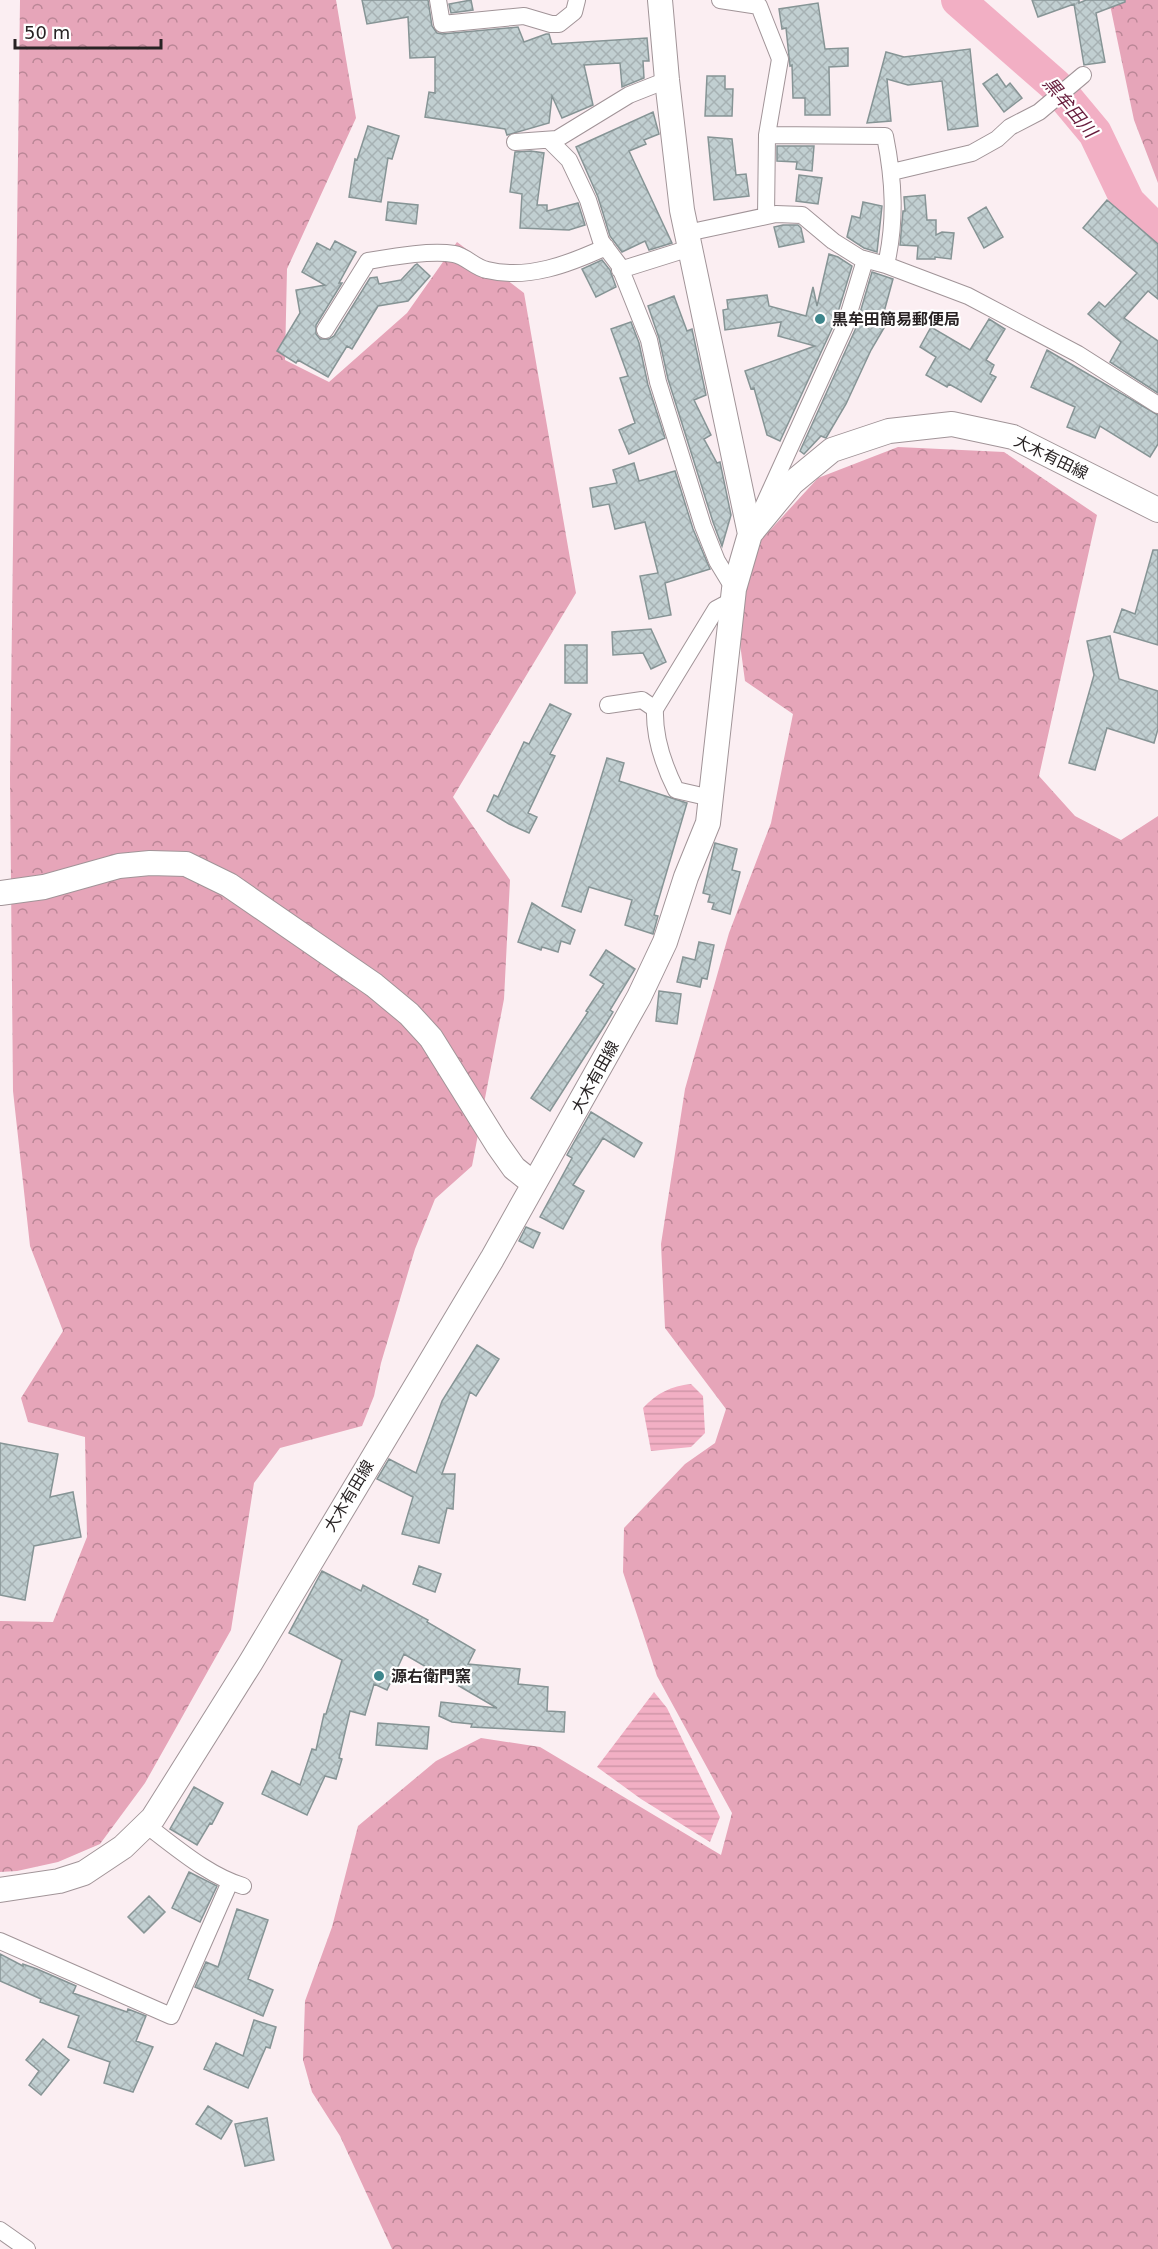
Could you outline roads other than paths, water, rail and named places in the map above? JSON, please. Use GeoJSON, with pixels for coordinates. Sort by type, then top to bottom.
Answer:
{"type":"FeatureCollection","features":[{"type":"Feature","properties":{"kind":"main road"},"geometry":{"type":"LineString","coordinates":[[660,0],[667,80],[689,241],[750,534]]}},
{"type":"Feature","properties":{"kind":"main road","name":"大木有田線"},"geometry":{"type":"LineString","coordinates":[[0,1890],[51,1883],[84,1873],[123,1847],[153,1818],[212,1726],[492,1259],[639,997],[665,942],[686,877],[708,823],[733,594],[750,534],[792,483],[832,450],[889,431],[952,424],[1013,437],[1158,510]]}},
{"type":"Feature","properties":{"kind":"main road"},"geometry":{"type":"LineString","coordinates":[[0,893],[44,887],[119,866],[150,863],[186,864],[229,885],[374,985],[410,1014],[431,1038],[497,1144],[514,1167],[534,1184]]}},
{"type":"Feature","properties":{"kind":"street"},"geometry":{"type":"LineString","coordinates":[[438,0],[442,24],[524,16],[559,24],[574,12],[577,0]]}},
{"type":"Feature","properties":{"kind":"street"},"geometry":{"type":"LineString","coordinates":[[720,0],[759,6],[780,59],[766,135],[766,216]]}},
{"type":"Feature","properties":{"kind":"street"},"geometry":{"type":"LineString","coordinates":[[892,172],[972,153],[998,139],[1010,127],[1039,112],[1078,79]]}},
{"type":"Feature","properties":{"kind":"street"},"geometry":{"type":"LineString","coordinates":[[515,142],[557,139],[629,95],[667,80]]}},
{"type":"Feature","properties":{"kind":"street"},"geometry":{"type":"LineString","coordinates":[[766,135],[885,136],[892,172],[893,235],[886,265]]}},
{"type":"Feature","properties":{"kind":"street"},"geometry":{"type":"LineString","coordinates":[[549,140],[569,160],[579,178],[601,242],[621,270],[649,340],[658,382],[703,526],[733,594],[716,609],[655,709],[655,720],[667,772],[676,790],[711,798]]}},
{"type":"Feature","properties":{"kind":"street"},"geometry":{"type":"LineString","coordinates":[[621,270],[689,241],[766,216],[802,215],[833,241],[865,260],[886,265],[969,296],[1078,354],[1158,405]]}},
{"type":"Feature","properties":{"kind":"street"},"geometry":{"type":"LineString","coordinates":[[326,330],[368,261],[443,253],[457,254],[477,267],[487,270],[539,271],[573,262],[606,247]]}},
{"type":"Feature","properties":{"kind":"street"},"geometry":{"type":"LineString","coordinates":[[750,534],[845,326],[865,260]]}},
{"type":"Feature","properties":{"kind":"street"},"geometry":{"type":"LineString","coordinates":[[608,705],[642,700],[655,709]]}},
{"type":"Feature","properties":{"kind":"street"},"geometry":{"type":"LineString","coordinates":[[0,1941],[171,2016],[236,1884],[206,1868],[146,1826]]}},
{"type":"Feature","properties":{"kind":"street"},"geometry":{"type":"LineString","coordinates":[[0,2230],[27,2249]]}},
{"type":"Feature","properties":{"kind":"waterway","name":"黒牟田川"},"geometry":{"type":"LineString","coordinates":[[958,0],[1055,85],[1095,133],[1128,202],[1158,232]]}},
{"type":"Feature","properties":{"kind":"place","name":"黒牟田簡易郵便局"},"geometry":{"type":"Point","coordinates":[820,319]}},
{"type":"Feature","properties":{"kind":"place","name":"源右衛門窯"},"geometry":{"type":"Point","coordinates":[379,1676]}}]}
